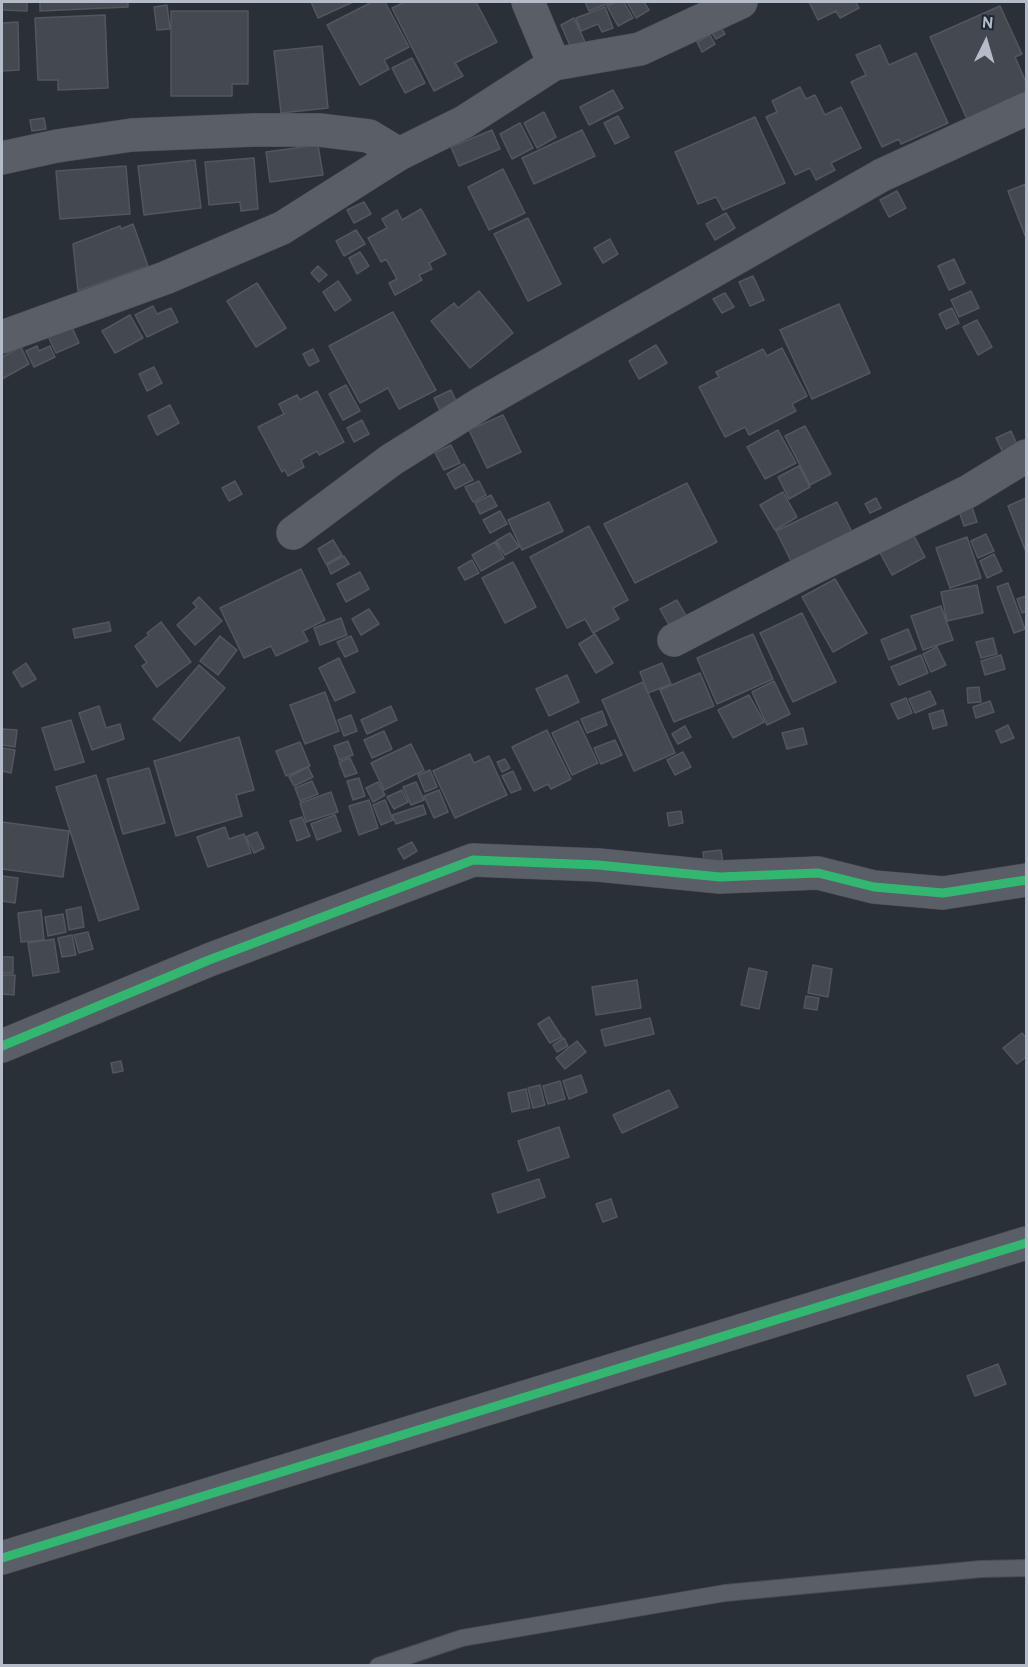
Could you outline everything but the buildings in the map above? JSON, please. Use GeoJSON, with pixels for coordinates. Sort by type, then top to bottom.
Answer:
{"type":"FeatureCollection","features":[{"type":"Feature","properties":{"kind":"street"},"geometry":{"type":"LineString","coordinates":[[528,2],[554,64]]}},
{"type":"Feature","properties":{"kind":"street"},"geometry":{"type":"LineString","coordinates":[[2,337],[165,278],[282,228],[399,154],[464,122],[554,64],[640,49],[741,2]]}},
{"type":"Feature","properties":{"kind":"street"},"geometry":{"type":"LineString","coordinates":[[293,532],[391,460],[482,403],[882,175],[1026,109]]}},
{"type":"Feature","properties":{"kind":"street"},"geometry":{"type":"LineString","coordinates":[[2,158],[57,146],[132,135],[254,130],[319,130],[369,136],[399,154]]}},
{"type":"Feature","properties":{"kind":"street"},"geometry":{"type":"LineString","coordinates":[[674,640],[850,549],[969,491],[1026,456]]}},
{"type":"Feature","properties":{"kind":"street"},"geometry":{"type":"LineString","coordinates":[[2,1046],[209,960],[473,860],[598,865],[720,877],[818,873],[874,887],[943,893],[1026,880]]}},
{"type":"Feature","properties":{"kind":"street"},"geometry":{"type":"LineString","coordinates":[[2,1558],[1026,1243]]}},
{"type":"Feature","properties":{"kind":"lane"},"geometry":{"type":"LineString","coordinates":[[378,1665],[462,1638],[725,1593],[981,1569],[1026,1568]]}},
{"type":"Feature","properties":{"kind":"cycle path"},"geometry":{"type":"LineString","coordinates":[[2,1046],[209,960],[473,860],[598,865],[720,877],[818,873],[874,887],[943,893],[1026,880]]}},
{"type":"Feature","properties":{"kind":"cycle path"},"geometry":{"type":"LineString","coordinates":[[2,1558],[1026,1243]]}}]}
